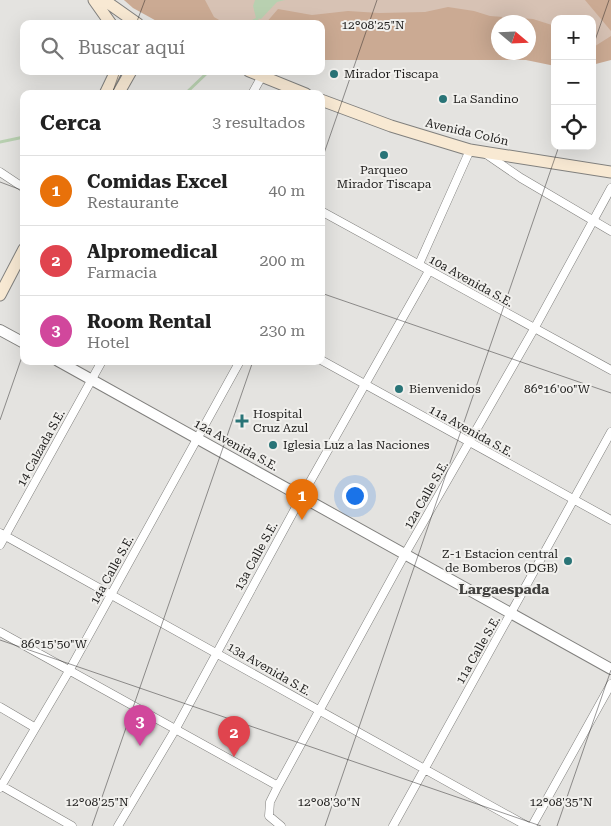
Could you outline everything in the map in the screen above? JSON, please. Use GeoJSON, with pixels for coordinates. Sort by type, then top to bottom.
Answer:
{"type":"FeatureCollection","features":[{"type":"Feature","properties":{"kind":"main road"},"geometry":{"type":"LineString","coordinates":[[94,0],[109,20]]}},
{"type":"Feature","properties":{"kind":"main road"},"geometry":{"type":"LineString","coordinates":[[104,0],[132,20]]}},
{"type":"Feature","properties":{"kind":"main road"},"geometry":{"type":"LineString","coordinates":[[107,90],[114,75]]}},
{"type":"Feature","properties":{"kind":"main road"},"geometry":{"type":"LineString","coordinates":[[120,90],[129,75]]}},
{"type":"Feature","properties":{"kind":"main road"},"geometry":{"type":"LineString","coordinates":[[121,90],[133,75]]}},
{"type":"Feature","properties":{"kind":"main road"},"geometry":{"type":"LineString","coordinates":[[262,76],[296,90]]}},
{"type":"Feature","properties":{"kind":"main road","name":"Avenida Colón"},"geometry":{"type":"LineString","coordinates":[[325,101],[391,126],[470,150],[611,172]]}},
{"type":"Feature","properties":{"kind":"main road"},"geometry":{"type":"LineString","coordinates":[[0,294],[20,256]]}},
{"type":"Feature","properties":{"kind":"street"},"geometry":{"type":"LineString","coordinates":[[254,90],[262,76]]}},
{"type":"Feature","properties":{"kind":"street"},"geometry":{"type":"LineString","coordinates":[[419,264],[470,150]]}},
{"type":"Feature","properties":{"kind":"street"},"geometry":{"type":"LineString","coordinates":[[484,152],[521,178],[611,231]]}},
{"type":"Feature","properties":{"kind":"street"},"geometry":{"type":"LineString","coordinates":[[0,172],[20,185]]}},
{"type":"Feature","properties":{"kind":"street","name":"12a Calle S.E."},"geometry":{"type":"LineString","coordinates":[[280,826],[269,816],[270,802],[278,786],[405,554],[534,329],[611,188]]}},
{"type":"Feature","properties":{"kind":"street","name":"10a Avenida S.E."},"geometry":{"type":"LineString","coordinates":[[325,214],[611,370]]}},
{"type":"Feature","properties":{"kind":"street","name":"13a Calle S.E."},"geometry":{"type":"LineString","coordinates":[[118,826],[175,730],[302,496],[429,271]]}},
{"type":"Feature","properties":{"kind":"street"},"geometry":{"type":"LineString","coordinates":[[0,330],[20,341]]}},
{"type":"Feature","properties":{"kind":"street","name":"11a Avenida S.E."},"geometry":{"type":"LineString","coordinates":[[325,362],[611,520]]}},
{"type":"Feature","properties":{"kind":"street","name":"12a Avenida S.E."},"geometry":{"type":"LineString","coordinates":[[65,365],[611,669]]}},
{"type":"Feature","properties":{"kind":"street","name":"14 Calzada S.E."},"geometry":{"type":"LineString","coordinates":[[0,545],[3,534],[100,365]]}},
{"type":"Feature","properties":{"kind":"street","name":"14a Calle S.E."},"geometry":{"type":"LineString","coordinates":[[0,786],[69,671],[238,365]]}},
{"type":"Feature","properties":{"kind":"street","name":"11a Calle S.E."},"geometry":{"type":"LineString","coordinates":[[393,826],[611,432]]}},
{"type":"Feature","properties":{"kind":"street","name":"13a Avenida S.E."},"geometry":{"type":"LineString","coordinates":[[3,534],[217,652],[423,770],[527,826]]}},
{"type":"Feature","properties":{"kind":"street"},"geometry":{"type":"LineString","coordinates":[[0,632],[278,786]]}},
{"type":"Feature","properties":{"kind":"street"},"geometry":{"type":"LineString","coordinates":[[532,826],[611,684]]}},
{"type":"Feature","properties":{"kind":"street"},"geometry":{"type":"LineString","coordinates":[[0,707],[34,727]]}},
{"type":"Feature","properties":{"kind":"street"},"geometry":{"type":"LineString","coordinates":[[0,786],[72,826]]}},
{"type":"Feature","properties":{"kind":"shaded area"},"geometry":{"type":"Polygon","coordinates":[[[124,0],[611,0],[611,51],[596,50],[596,15],[551,15],[551,44],[536,30],[536,15],[491,15],[491,60],[460,60],[325,25],[325,20],[156,20],[124,0]]]}},
{"type":"Feature","properties":{"kind":"shaded area"},"geometry":{"type":"Polygon","coordinates":[[[124,0],[205,0],[214,17],[219,20],[155,20],[133,8],[124,0]]]}},
{"type":"Feature","properties":{"kind":"shaded area"},"geometry":{"type":"Polygon","coordinates":[[[255,0],[285,0],[277,2],[261,19],[256,18],[253,6],[255,0]]]}},
{"type":"Feature","properties":{"kind":"shaded area"},"geometry":{"type":"Polygon","coordinates":[[[585,0],[611,0],[611,31],[585,0]]]}},
{"type":"Feature","properties":{"kind":"shaded area"},"geometry":{"type":"Polygon","coordinates":[[[448,7],[491,16],[491,60],[325,60],[325,20],[268,20],[278,9],[312,15],[348,11],[379,13],[425,12],[448,7]]]}},
{"type":"Feature","properties":{"kind":"shaded area"},"geometry":{"type":"Polygon","coordinates":[[[536,20],[551,25],[551,65],[526,60],[536,60],[536,20]]]}},
{"type":"Feature","properties":{"kind":"shaded area"},"geometry":{"type":"Polygon","coordinates":[[[611,36],[611,60],[596,64],[596,45],[611,36]]]}},
{"type":"Feature","properties":{"kind":"waterway"},"geometry":{"type":"LineString","coordinates":[[189,90],[205,75]]}},
{"type":"Feature","properties":{"kind":"waterway"},"geometry":{"type":"LineString","coordinates":[[0,142],[20,138]]}},
{"type":"Feature","properties":{"kind":"place","name":"Mirador Tiscapa"},"geometry":{"type":"Point","coordinates":[334,74]}},
{"type":"Feature","properties":{"kind":"place","name":"La Sandino"},"geometry":{"type":"Point","coordinates":[443,99]}},
{"type":"Feature","properties":{"kind":"place","name":"Parqueo Mirador Tiscapa"},"geometry":{"type":"Point","coordinates":[384,155]}},
{"type":"Feature","properties":{"kind":"place","name":"Bienvenidos"},"geometry":{"type":"Point","coordinates":[399,389]}},
{"type":"Feature","properties":{"kind":"place","name":"Hospital Cruz Azul"},"geometry":{"type":"Point","coordinates":[242,421]}},
{"type":"Feature","properties":{"kind":"place","name":"Iglesia Luz a las Naciones"},"geometry":{"type":"Point","coordinates":[273,445]}},
{"type":"Feature","properties":{"kind":"place","name":"Comidas Excel"},"geometry":{"type":"Point","coordinates":[302,520]}},
{"type":"Feature","properties":{"kind":"place","name":"Z-1 Estacion central de Bomberos (DGB)"},"geometry":{"type":"Point","coordinates":[568,561]}},
{"type":"Feature","properties":{"kind":"place","name":"Room Rental"},"geometry":{"type":"Point","coordinates":[140,746]}},
{"type":"Feature","properties":{"kind":"place","name":"Alpromedical"},"geometry":{"type":"Point","coordinates":[234,757]}},
{"type":"Feature","properties":{"kind":"district","name":"Largaespada"},"geometry":{"type":"Point","coordinates":[504,589]}}]}
